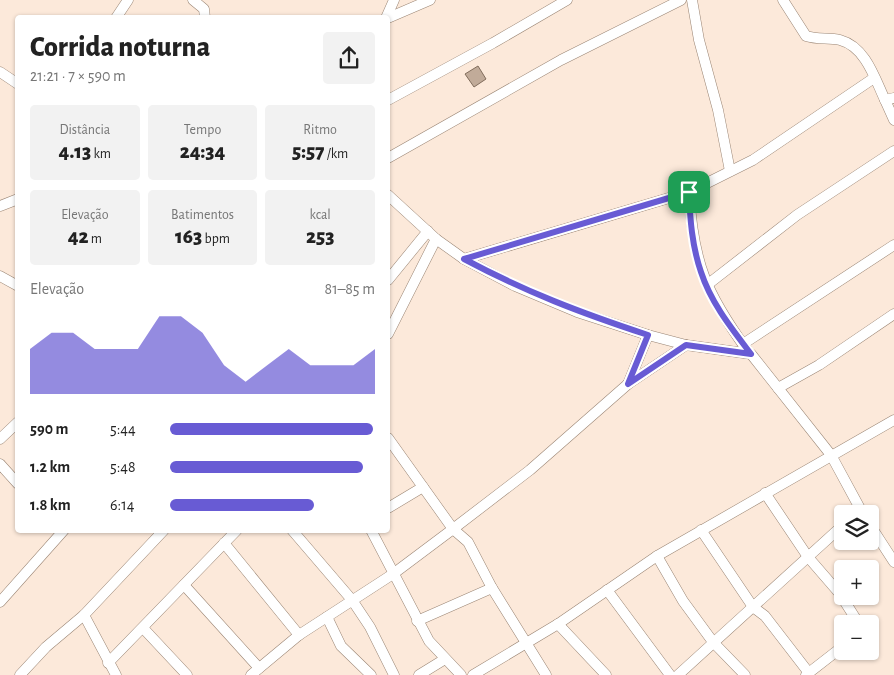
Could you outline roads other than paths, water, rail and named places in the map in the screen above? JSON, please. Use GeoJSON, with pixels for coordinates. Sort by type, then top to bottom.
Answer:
{"type":"FeatureCollection","features":[{"type":"Feature","properties":{"kind":"street"},"geometry":{"type":"LineString","coordinates":[[118,15],[128,0]]}},
{"type":"Feature","properties":{"kind":"street"},"geometry":{"type":"LineString","coordinates":[[193,0],[204,11]]}},
{"type":"Feature","properties":{"kind":"street"},"geometry":{"type":"LineString","coordinates":[[388,15],[394,0]]}},
{"type":"Feature","properties":{"kind":"street"},"geometry":{"type":"LineString","coordinates":[[390,17],[430,0]]}},
{"type":"Feature","properties":{"kind":"street"},"geometry":{"type":"LineString","coordinates":[[390,99],[567,0]]}},
{"type":"Feature","properties":{"kind":"street"},"geometry":{"type":"LineString","coordinates":[[390,157],[560,60],[681,0]]}},
{"type":"Feature","properties":{"kind":"street"},"geometry":{"type":"LineString","coordinates":[[692,0],[699,40],[718,110],[730,171]]}},
{"type":"Feature","properties":{"kind":"street"},"geometry":{"type":"LineString","coordinates":[[783,0],[806,36],[818,40],[839,39],[853,45],[865,59],[874,78],[890,99],[894,120]]}},
{"type":"Feature","properties":{"kind":"street"},"geometry":{"type":"LineString","coordinates":[[0,72],[15,82]]}},
{"type":"Feature","properties":{"kind":"street"},"geometry":{"type":"LineString","coordinates":[[464,259],[689,192],[753,160],[874,78]]}},
{"type":"Feature","properties":{"kind":"street"},"geometry":{"type":"LineString","coordinates":[[707,285],[797,215],[894,151]]}},
{"type":"Feature","properties":{"kind":"street"},"geometry":{"type":"LineString","coordinates":[[689,192],[691,230],[701,273],[721,312],[743,344],[831,455],[856,505]]}},
{"type":"Feature","properties":{"kind":"street"},"geometry":{"type":"LineString","coordinates":[[390,197],[436,239],[464,259],[515,286],[568,308],[648,335],[686,345],[751,354]]}},
{"type":"Feature","properties":{"kind":"street"},"geometry":{"type":"LineString","coordinates":[[0,206],[15,200]]}},
{"type":"Feature","properties":{"kind":"street"},"geometry":{"type":"LineString","coordinates":[[390,278],[428,231]]}},
{"type":"Feature","properties":{"kind":"street"},"geometry":{"type":"LineString","coordinates":[[390,330],[436,239]]}},
{"type":"Feature","properties":{"kind":"street"},"geometry":{"type":"LineString","coordinates":[[743,344],[894,245]]}},
{"type":"Feature","properties":{"kind":"street"},"geometry":{"type":"LineString","coordinates":[[0,276],[15,284]]}},
{"type":"Feature","properties":{"kind":"street"},"geometry":{"type":"LineString","coordinates":[[778,388],[819,365],[894,314]]}},
{"type":"Feature","properties":{"kind":"street"},"geometry":{"type":"LineString","coordinates":[[628,384],[648,335]]}},
{"type":"Feature","properties":{"kind":"street"},"geometry":{"type":"LineString","coordinates":[[184,585],[255,672],[299,635],[393,574],[453,529],[530,470],[628,384],[686,345]]}},
{"type":"Feature","properties":{"kind":"street"},"geometry":{"type":"LineString","coordinates":[[476,674],[524,642],[558,624],[657,556],[894,420]]}},
{"type":"Feature","properties":{"kind":"street"},"geometry":{"type":"LineString","coordinates":[[0,439],[15,425]]}},
{"type":"Feature","properties":{"kind":"street"},"geometry":{"type":"LineString","coordinates":[[390,441],[453,529],[468,542],[492,588],[546,675]]}},
{"type":"Feature","properties":{"kind":"street"},"geometry":{"type":"LineString","coordinates":[[0,464],[15,481]]}},
{"type":"Feature","properties":{"kind":"street"},"geometry":{"type":"LineString","coordinates":[[390,507],[423,487]]}},
{"type":"Feature","properties":{"kind":"street"},"geometry":{"type":"LineString","coordinates":[[765,493],[808,557],[840,594],[853,615]]}},
{"type":"Feature","properties":{"kind":"street"},"geometry":{"type":"LineString","coordinates":[[701,530],[753,607],[765,616],[807,674],[834,652]]}},
{"type":"Feature","properties":{"kind":"street"},"geometry":{"type":"LineString","coordinates":[[20,675],[46,646],[84,615],[161,533]]}},
{"type":"Feature","properties":{"kind":"street"},"geometry":{"type":"LineString","coordinates":[[108,663],[234,533]]}},
{"type":"Feature","properties":{"kind":"street"},"geometry":{"type":"LineString","coordinates":[[295,533],[352,600],[370,627],[394,675]]}},
{"type":"Feature","properties":{"kind":"street"},"geometry":{"type":"LineString","coordinates":[[372,533],[429,641],[461,675]]}},
{"type":"Feature","properties":{"kind":"street"},"geometry":{"type":"LineString","coordinates":[[678,675],[834,533]]}},
{"type":"Feature","properties":{"kind":"street"},"geometry":{"type":"LineString","coordinates":[[1,600],[54,534]]}},
{"type":"Feature","properties":{"kind":"street"},"geometry":{"type":"LineString","coordinates":[[879,539],[894,562]]}},
{"type":"Feature","properties":{"kind":"street"},"geometry":{"type":"LineString","coordinates":[[224,543],[299,635]]}},
{"type":"Feature","properties":{"kind":"street"},"geometry":{"type":"LineString","coordinates":[[657,556],[683,601],[714,642],[744,675]]}},
{"type":"Feature","properties":{"kind":"street"},"geometry":{"type":"LineString","coordinates":[[417,621],[492,588]]}},
{"type":"Feature","properties":{"kind":"street"},"geometry":{"type":"LineString","coordinates":[[607,590],[670,675]]}},
{"type":"Feature","properties":{"kind":"street"},"geometry":{"type":"LineString","coordinates":[[84,615],[116,675]]}},
{"type":"Feature","properties":{"kind":"street"},"geometry":{"type":"LineString","coordinates":[[327,617],[341,646],[371,675]]}},
{"type":"Feature","properties":{"kind":"street"},"geometry":{"type":"LineString","coordinates":[[558,624],[606,675]]}},
{"type":"Feature","properties":{"kind":"street"},"geometry":{"type":"LineString","coordinates":[[143,628],[186,675]]}},
{"type":"Feature","properties":{"kind":"street"},"geometry":{"type":"LineString","coordinates":[[419,675],[445,659]]}}]}
